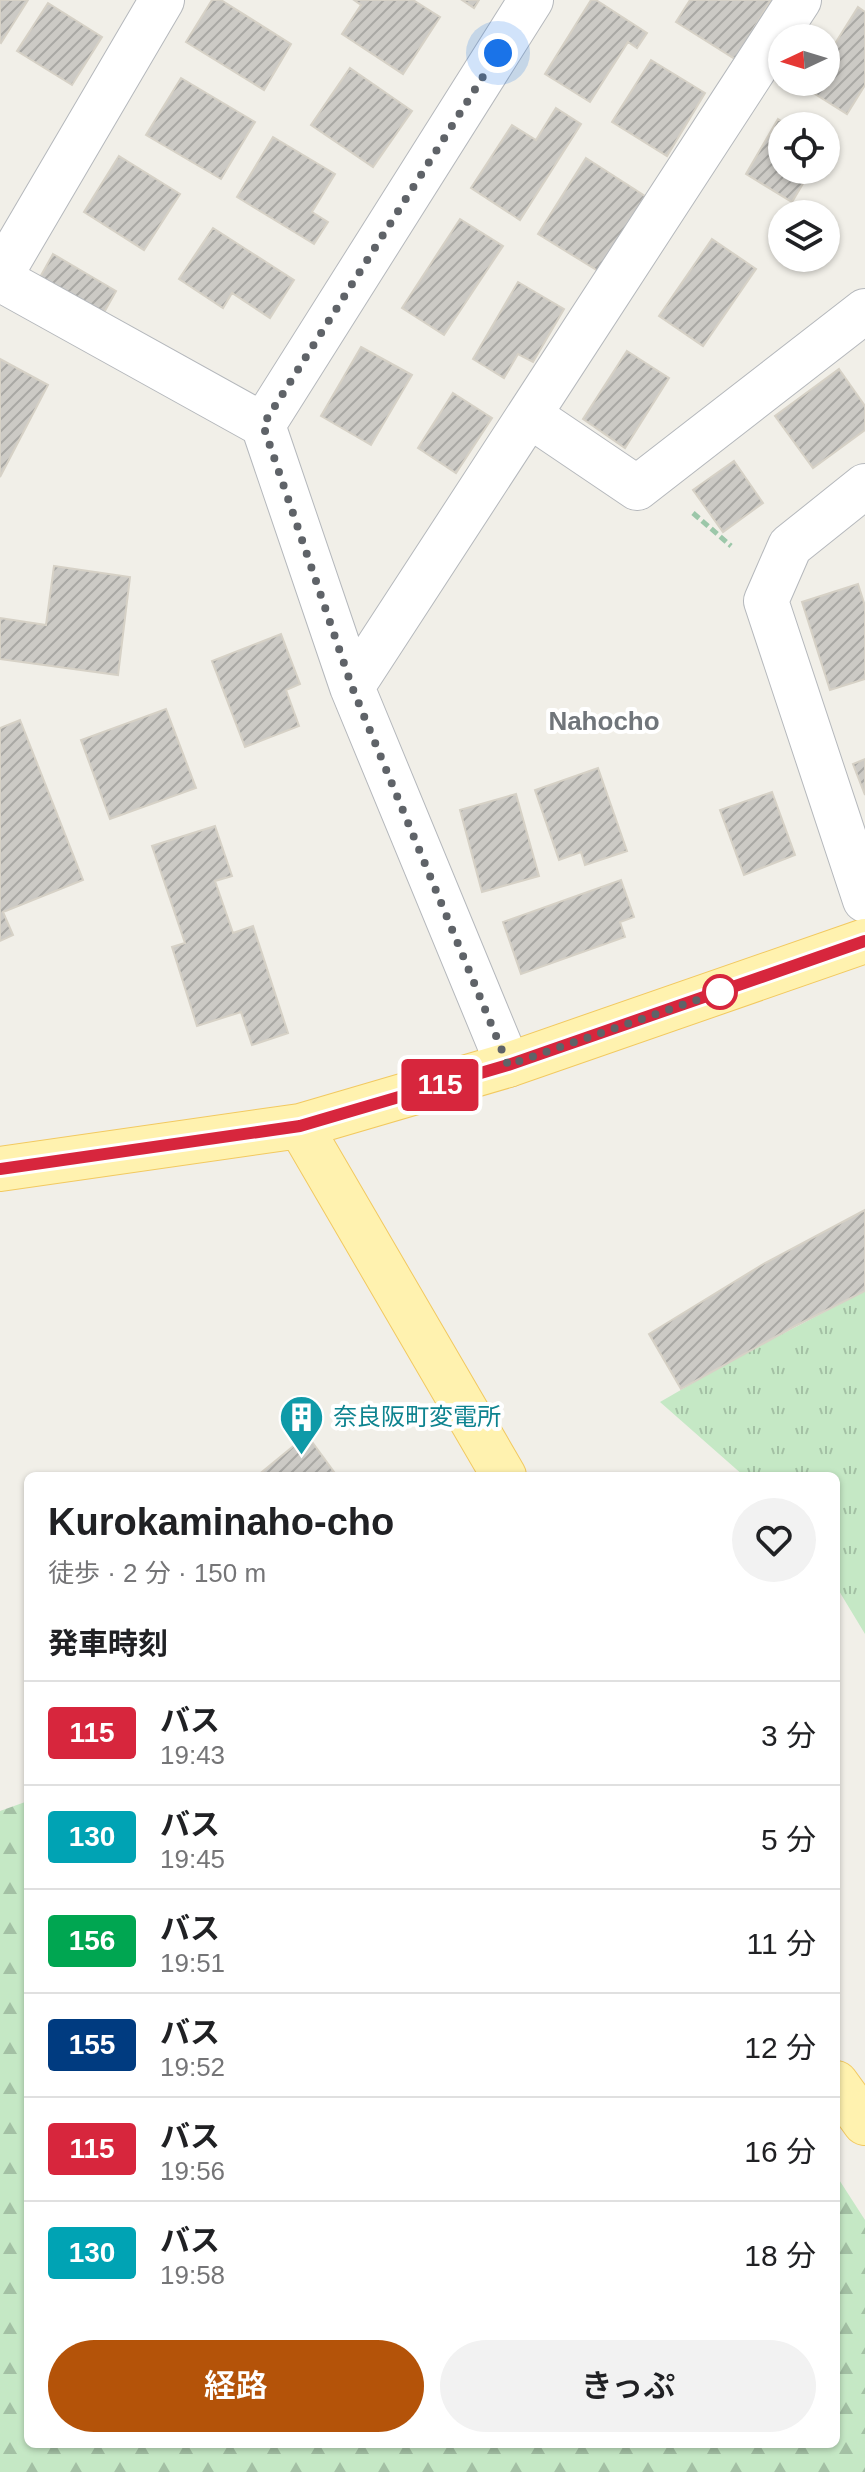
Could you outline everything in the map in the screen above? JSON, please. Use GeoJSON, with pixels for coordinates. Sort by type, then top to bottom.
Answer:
{"type":"FeatureCollection","features":[{"type":"Feature","properties":{"kind":"main road"},"geometry":{"type":"LineString","coordinates":[[0,1169],[300,1126],[508,1065],[865,941]]}},
{"type":"Feature","properties":{"kind":"main road"},"geometry":{"type":"LineString","coordinates":[[300,1126],[502,1472]]}},
{"type":"Feature","properties":{"kind":"main road"},"geometry":{"type":"LineString","coordinates":[[840,2089],[865,2123]]}},
{"type":"Feature","properties":{"kind":"street"},"geometry":{"type":"LineString","coordinates":[[162,0],[0,278],[263,425],[352,687],[508,1065]]}},
{"type":"Feature","properties":{"kind":"street"},"geometry":{"type":"LineString","coordinates":[[263,425],[531,0]]}},
{"type":"Feature","properties":{"kind":"street"},"geometry":{"type":"LineString","coordinates":[[352,687],[799,0]]}},
{"type":"Feature","properties":{"kind":"street"},"geometry":{"type":"LineString","coordinates":[[529,415],[637,488],[865,311]]}},
{"type":"Feature","properties":{"kind":"street"},"geometry":{"type":"LineString","coordinates":[[865,486],[790,546],[766,601],[865,900]]}},
{"type":"Feature","properties":{"kind":"path"},"geometry":{"type":"LineString","coordinates":[[652,478],[774,583]]}},
{"type":"Feature","properties":{"kind":"green space"},"geometry":{"type":"Polygon","coordinates":[[[865,1291],[865,1634],[840,1593],[840,1472],[739,1472],[660,1402],[738,1357],[865,1291]]]}},
{"type":"Feature","properties":{"kind":"green space"},"geometry":{"type":"Polygon","coordinates":[[[24,1802],[24,2448],[840,2448],[840,2181],[865,2220],[865,2472],[0,2472],[0,1811],[24,1802]]]}},
{"type":"Feature","properties":{"kind":"building"},"geometry":{"type":"Polygon","coordinates":[[[0,0],[28,0],[1,43],[0,42],[0,0]]]}},
{"type":"Feature","properties":{"kind":"building"},"geometry":{"type":"Polygon","coordinates":[[[212,0],[221,0],[291,44],[264,90],[186,42],[212,0]]]}},
{"type":"Feature","properties":{"kind":"building"},"geometry":{"type":"Polygon","coordinates":[[[354,0],[413,0],[440,17],[403,74],[342,34],[361,5],[354,0]]]}},
{"type":"Feature","properties":{"kind":"building"},"geometry":{"type":"Polygon","coordinates":[[[462,0],[479,0],[474,8],[462,0]]]}},
{"type":"Feature","properties":{"kind":"building"},"geometry":{"type":"Polygon","coordinates":[[[591,0],[596,0],[647,33],[637,48],[628,42],[590,102],[545,74],[591,0]]]}},
{"type":"Feature","properties":{"kind":"building"},"geometry":{"type":"Polygon","coordinates":[[[690,0],[771,0],[735,59],[676,22],[690,0]]]}},
{"type":"Feature","properties":{"kind":"building"},"geometry":{"type":"Polygon","coordinates":[[[48,3],[102,37],[72,85],[17,51],[48,3]]]}},
{"type":"Feature","properties":{"kind":"building"},"geometry":{"type":"Polygon","coordinates":[[[858,7],[865,12],[865,85],[847,114],[818,96],[840,96],[840,36],[858,7]]]}},
{"type":"Feature","properties":{"kind":"building"},"geometry":{"type":"Polygon","coordinates":[[[651,60],[705,93],[667,156],[612,122],[651,60]]]}},
{"type":"Feature","properties":{"kind":"building"},"geometry":{"type":"Polygon","coordinates":[[[350,68],[412,111],[373,167],[311,125],[350,68]]]}},
{"type":"Feature","properties":{"kind":"building"},"geometry":{"type":"Polygon","coordinates":[[[181,78],[255,122],[221,179],[146,135],[181,78]]]}},
{"type":"Feature","properties":{"kind":"building"},"geometry":{"type":"Polygon","coordinates":[[[556,108],[581,124],[520,220],[471,188],[512,125],[536,140],[556,108]]]}},
{"type":"Feature","properties":{"kind":"building"},"geometry":{"type":"Polygon","coordinates":[[[768,136],[768,184],[803,184],[793,200],[789,200],[746,174],[768,136]]]}},
{"type":"Feature","properties":{"kind":"building"},"geometry":{"type":"Polygon","coordinates":[[[273,137],[335,174],[312,212],[328,222],[314,244],[237,197],[273,137]]]}},
{"type":"Feature","properties":{"kind":"building"},"geometry":{"type":"Polygon","coordinates":[[[119,156],[180,194],[144,250],[84,212],[119,156]]]}},
{"type":"Feature","properties":{"kind":"building"},"geometry":{"type":"Polygon","coordinates":[[[586,158],[645,196],[598,271],[538,234],[586,158]]]}},
{"type":"Feature","properties":{"kind":"building"},"geometry":{"type":"Polygon","coordinates":[[[460,219],[503,246],[444,335],[402,308],[460,219]]]}},
{"type":"Feature","properties":{"kind":"building"},"geometry":{"type":"Polygon","coordinates":[[[213,228],[294,280],[270,318],[232,293],[223,308],[179,279],[213,228]]]}},
{"type":"Feature","properties":{"kind":"building"},"geometry":{"type":"Polygon","coordinates":[[[712,239],[756,269],[703,346],[659,316],[712,239]]]}},
{"type":"Feature","properties":{"kind":"building"},"geometry":{"type":"Polygon","coordinates":[[[53,254],[116,291],[97,325],[34,288],[53,254]]]}},
{"type":"Feature","properties":{"kind":"building"},"geometry":{"type":"Polygon","coordinates":[[[518,282],[564,309],[533,362],[518,354],[504,378],[473,359],[518,282]]]}},
{"type":"Feature","properties":{"kind":"building"},"geometry":{"type":"Polygon","coordinates":[[[361,347],[412,375],[371,445],[321,416],[361,347]]]}},
{"type":"Feature","properties":{"kind":"building"},"geometry":{"type":"Polygon","coordinates":[[[627,351],[669,378],[625,448],[583,419],[627,351]]]}},
{"type":"Feature","properties":{"kind":"building"},"geometry":{"type":"Polygon","coordinates":[[[0,359],[48,385],[0,477],[0,359]]]}},
{"type":"Feature","properties":{"kind":"building"},"geometry":{"type":"Polygon","coordinates":[[[839,369],[865,406],[865,430],[813,468],[775,416],[839,369]]]}},
{"type":"Feature","properties":{"kind":"building"},"geometry":{"type":"Polygon","coordinates":[[[453,393],[492,418],[456,473],[418,448],[453,393]]]}},
{"type":"Feature","properties":{"kind":"building"},"geometry":{"type":"Polygon","coordinates":[[[734,461],[763,503],[723,532],[693,490],[734,461]]]}},
{"type":"Feature","properties":{"kind":"building"},"geometry":{"type":"Polygon","coordinates":[[[54,566],[130,577],[118,675],[0,659],[0,618],[46,625],[54,566]]]}},
{"type":"Feature","properties":{"kind":"building"},"geometry":{"type":"Polygon","coordinates":[[[858,584],[865,606],[865,679],[830,690],[802,602],[858,584]]]}},
{"type":"Feature","properties":{"kind":"building"},"geometry":{"type":"Polygon","coordinates":[[[281,634],[300,684],[286,690],[299,726],[245,747],[212,661],[281,634]]]}},
{"type":"Feature","properties":{"kind":"building"},"geometry":{"type":"Polygon","coordinates":[[[166,709],[196,788],[110,819],[81,740],[166,709]]]}},
{"type":"Feature","properties":{"kind":"building"},"geometry":{"type":"Polygon","coordinates":[[[20,720],[83,880],[3,912],[13,935],[0,941],[0,728],[20,720]]]}},
{"type":"Feature","properties":{"kind":"building"},"geometry":{"type":"Polygon","coordinates":[[[865,759],[865,795],[853,764],[865,759]]]}},
{"type":"Feature","properties":{"kind":"building"},"geometry":{"type":"Polygon","coordinates":[[[598,768],[627,851],[585,865],[581,852],[559,860],[535,790],[598,768]]]}},
{"type":"Feature","properties":{"kind":"building"},"geometry":{"type":"Polygon","coordinates":[[[772,792],[795,855],[744,875],[720,810],[772,792]]]}},
{"type":"Feature","properties":{"kind":"building"},"geometry":{"type":"Polygon","coordinates":[[[516,794],[539,876],[482,892],[460,810],[516,794]]]}},
{"type":"Feature","properties":{"kind":"building"},"geometry":{"type":"Polygon","coordinates":[[[215,826],[232,876],[215,881],[233,933],[253,926],[288,1033],[252,1045],[241,1012],[197,1026],[172,947],[185,943],[152,846],[215,826]]]}},
{"type":"Feature","properties":{"kind":"building"},"geometry":{"type":"Polygon","coordinates":[[[621,880],[634,917],[620,922],[625,937],[521,974],[503,922],[621,880]]]}},
{"type":"Feature","properties":{"kind":"building"},"geometry":{"type":"Polygon","coordinates":[[[865,1210],[865,1291],[681,1389],[649,1334],[765,1263],[865,1210]]]}},
{"type":"Feature","properties":{"kind":"building","name":"奈良阪町変電所"},"geometry":{"type":"Polygon","coordinates":[[[307,1435],[334,1472],[262,1472],[307,1435]]]}},
{"type":"Feature","properties":{"kind":"bus line","name":"115"},"geometry":{"type":"LineString","coordinates":[[0,1169],[300,1126],[508,1065],[865,941]]}},
{"type":"Feature","properties":{"kind":"place","name":"奈良阪町変電所"},"geometry":{"type":"Point","coordinates":[302,1456]}},
{"type":"Feature","properties":{"kind":"district","name":"Nahocho"},"geometry":{"type":"Point","coordinates":[604,721]}},
{"type":"Feature","properties":{"kind":"route"},"geometry":{"type":"LineString","coordinates":[[498,53],[263,425],[352,687],[508,1065],[720,992]]}}]}
